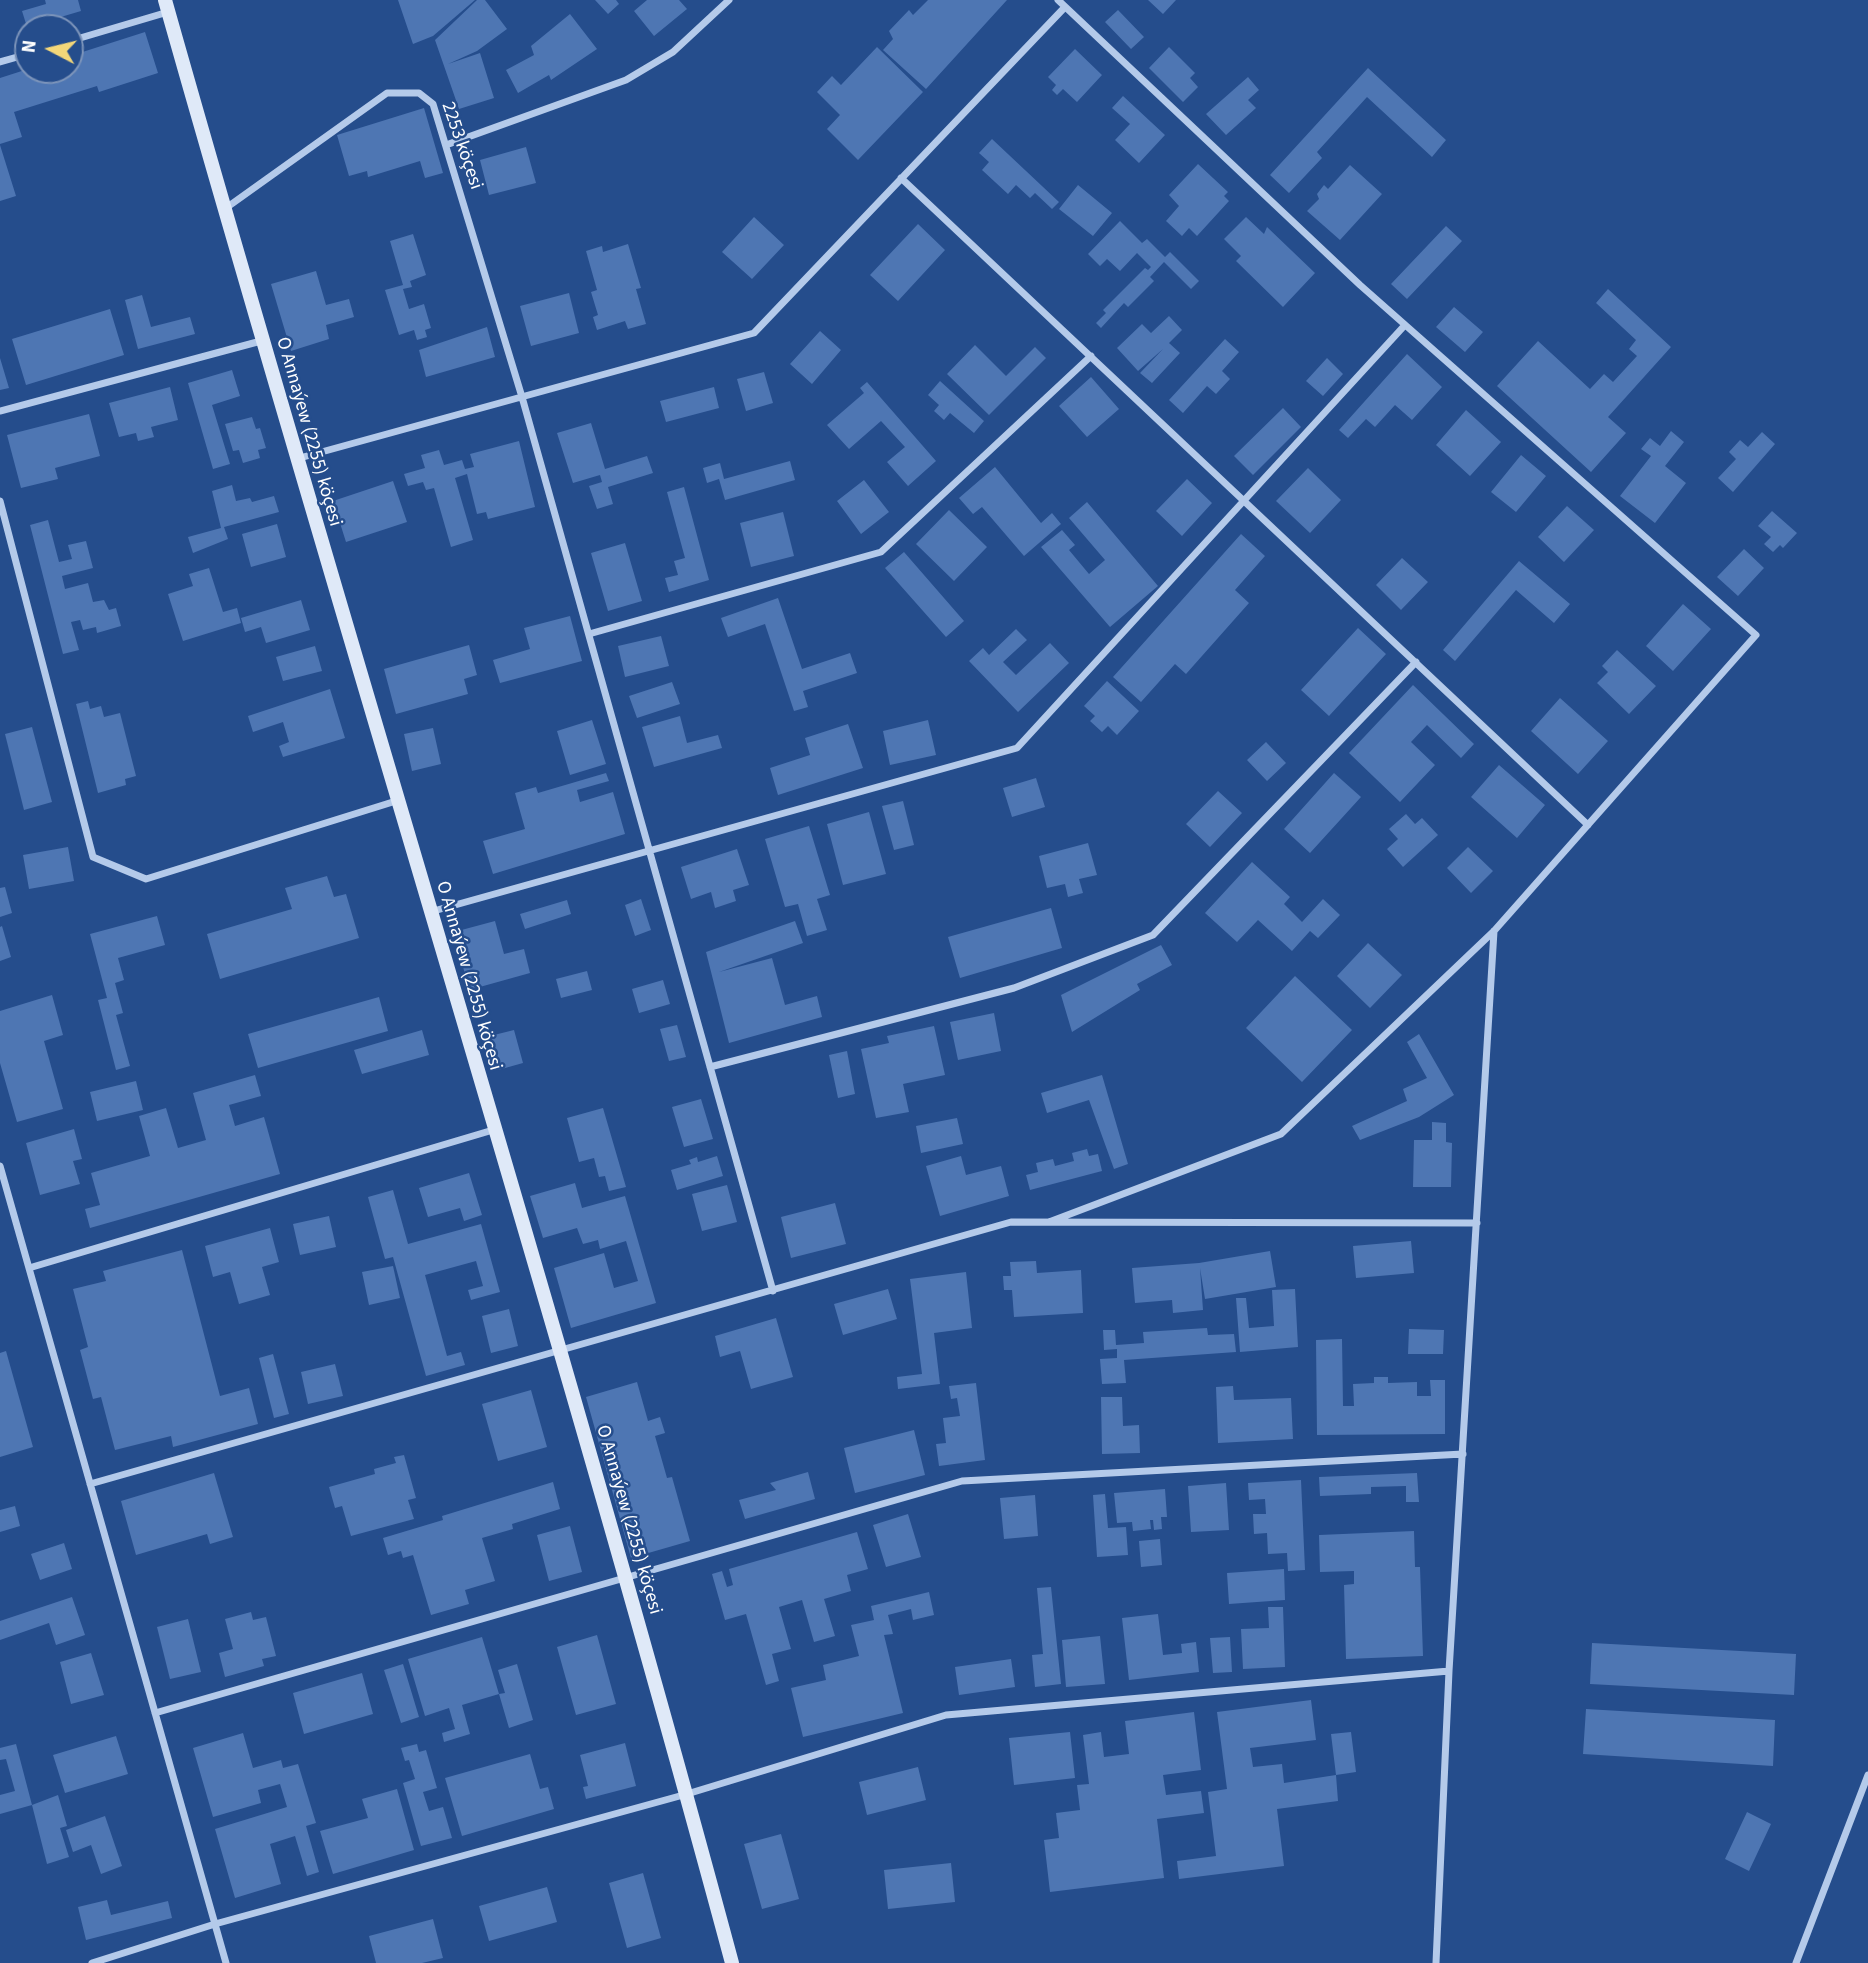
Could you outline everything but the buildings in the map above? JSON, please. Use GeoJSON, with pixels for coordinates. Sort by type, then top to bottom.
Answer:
{"type":"FeatureCollection","features":[{"type":"Feature","properties":{"kind":"main road","name":"O Annaýew (2255) köçesi"},"geometry":{"type":"LineString","coordinates":[[166,6],[295,459],[687,1794],[732,1963]]}},
{"type":"Feature","properties":{"kind":"street"},"geometry":{"type":"LineString","coordinates":[[446,145],[626,80],[673,52],[729,0]]}},
{"type":"Feature","properties":{"kind":"street"},"geometry":{"type":"LineString","coordinates":[[1049,1222],[1281,1134],[1494,931],[1756,635],[1405,326],[1058,0]]}},
{"type":"Feature","properties":{"kind":"street"},"geometry":{"type":"LineString","coordinates":[[84,36],[166,6]]}},
{"type":"Feature","properties":{"kind":"street"},"geometry":{"type":"LineString","coordinates":[[295,459],[754,333],[1065,7]]}},
{"type":"Feature","properties":{"kind":"street","name":"2253 köçesi"},"geometry":{"type":"LineString","coordinates":[[224,209],[387,93],[419,93],[433,104],[522,397],[772,1291]]}},
{"type":"Feature","properties":{"kind":"street"},"geometry":{"type":"LineString","coordinates":[[901,178],[1588,825]]}},
{"type":"Feature","properties":{"kind":"street"},"geometry":{"type":"LineString","coordinates":[[429,912],[1017,748],[1405,326]]}},
{"type":"Feature","properties":{"kind":"street"},"geometry":{"type":"LineString","coordinates":[[0,411],[261,341]]}},
{"type":"Feature","properties":{"kind":"street"},"geometry":{"type":"LineString","coordinates":[[589,634],[881,552],[1091,356]]}},
{"type":"Feature","properties":{"kind":"street"},"geometry":{"type":"LineString","coordinates":[[0,500],[93,857],[146,879],[396,801]]}},
{"type":"Feature","properties":{"kind":"street"},"geometry":{"type":"LineString","coordinates":[[710,1068],[1014,988],[1153,934],[1416,662]]}},
{"type":"Feature","properties":{"kind":"street"},"geometry":{"type":"LineString","coordinates":[[1436,1963],[1449,1671],[1494,931]]}},
{"type":"Feature","properties":{"kind":"street"},"geometry":{"type":"LineString","coordinates":[[29,1268],[493,1130]]}},
{"type":"Feature","properties":{"kind":"street"},"geometry":{"type":"LineString","coordinates":[[0,1166],[226,1963]]}},
{"type":"Feature","properties":{"kind":"street"},"geometry":{"type":"LineString","coordinates":[[90,1484],[559,1353],[1011,1222],[1477,1223]]}},
{"type":"Feature","properties":{"kind":"street"},"geometry":{"type":"LineString","coordinates":[[155,1713],[962,1481],[1463,1454]]}},
{"type":"Feature","properties":{"kind":"street"},"geometry":{"type":"LineString","coordinates":[[92,1963],[215,1924],[687,1794],[946,1715],[1449,1671]]}},
{"type":"Feature","properties":{"kind":"street"},"geometry":{"type":"LineString","coordinates":[[1796,1963],[1868,1775]]}}]}
